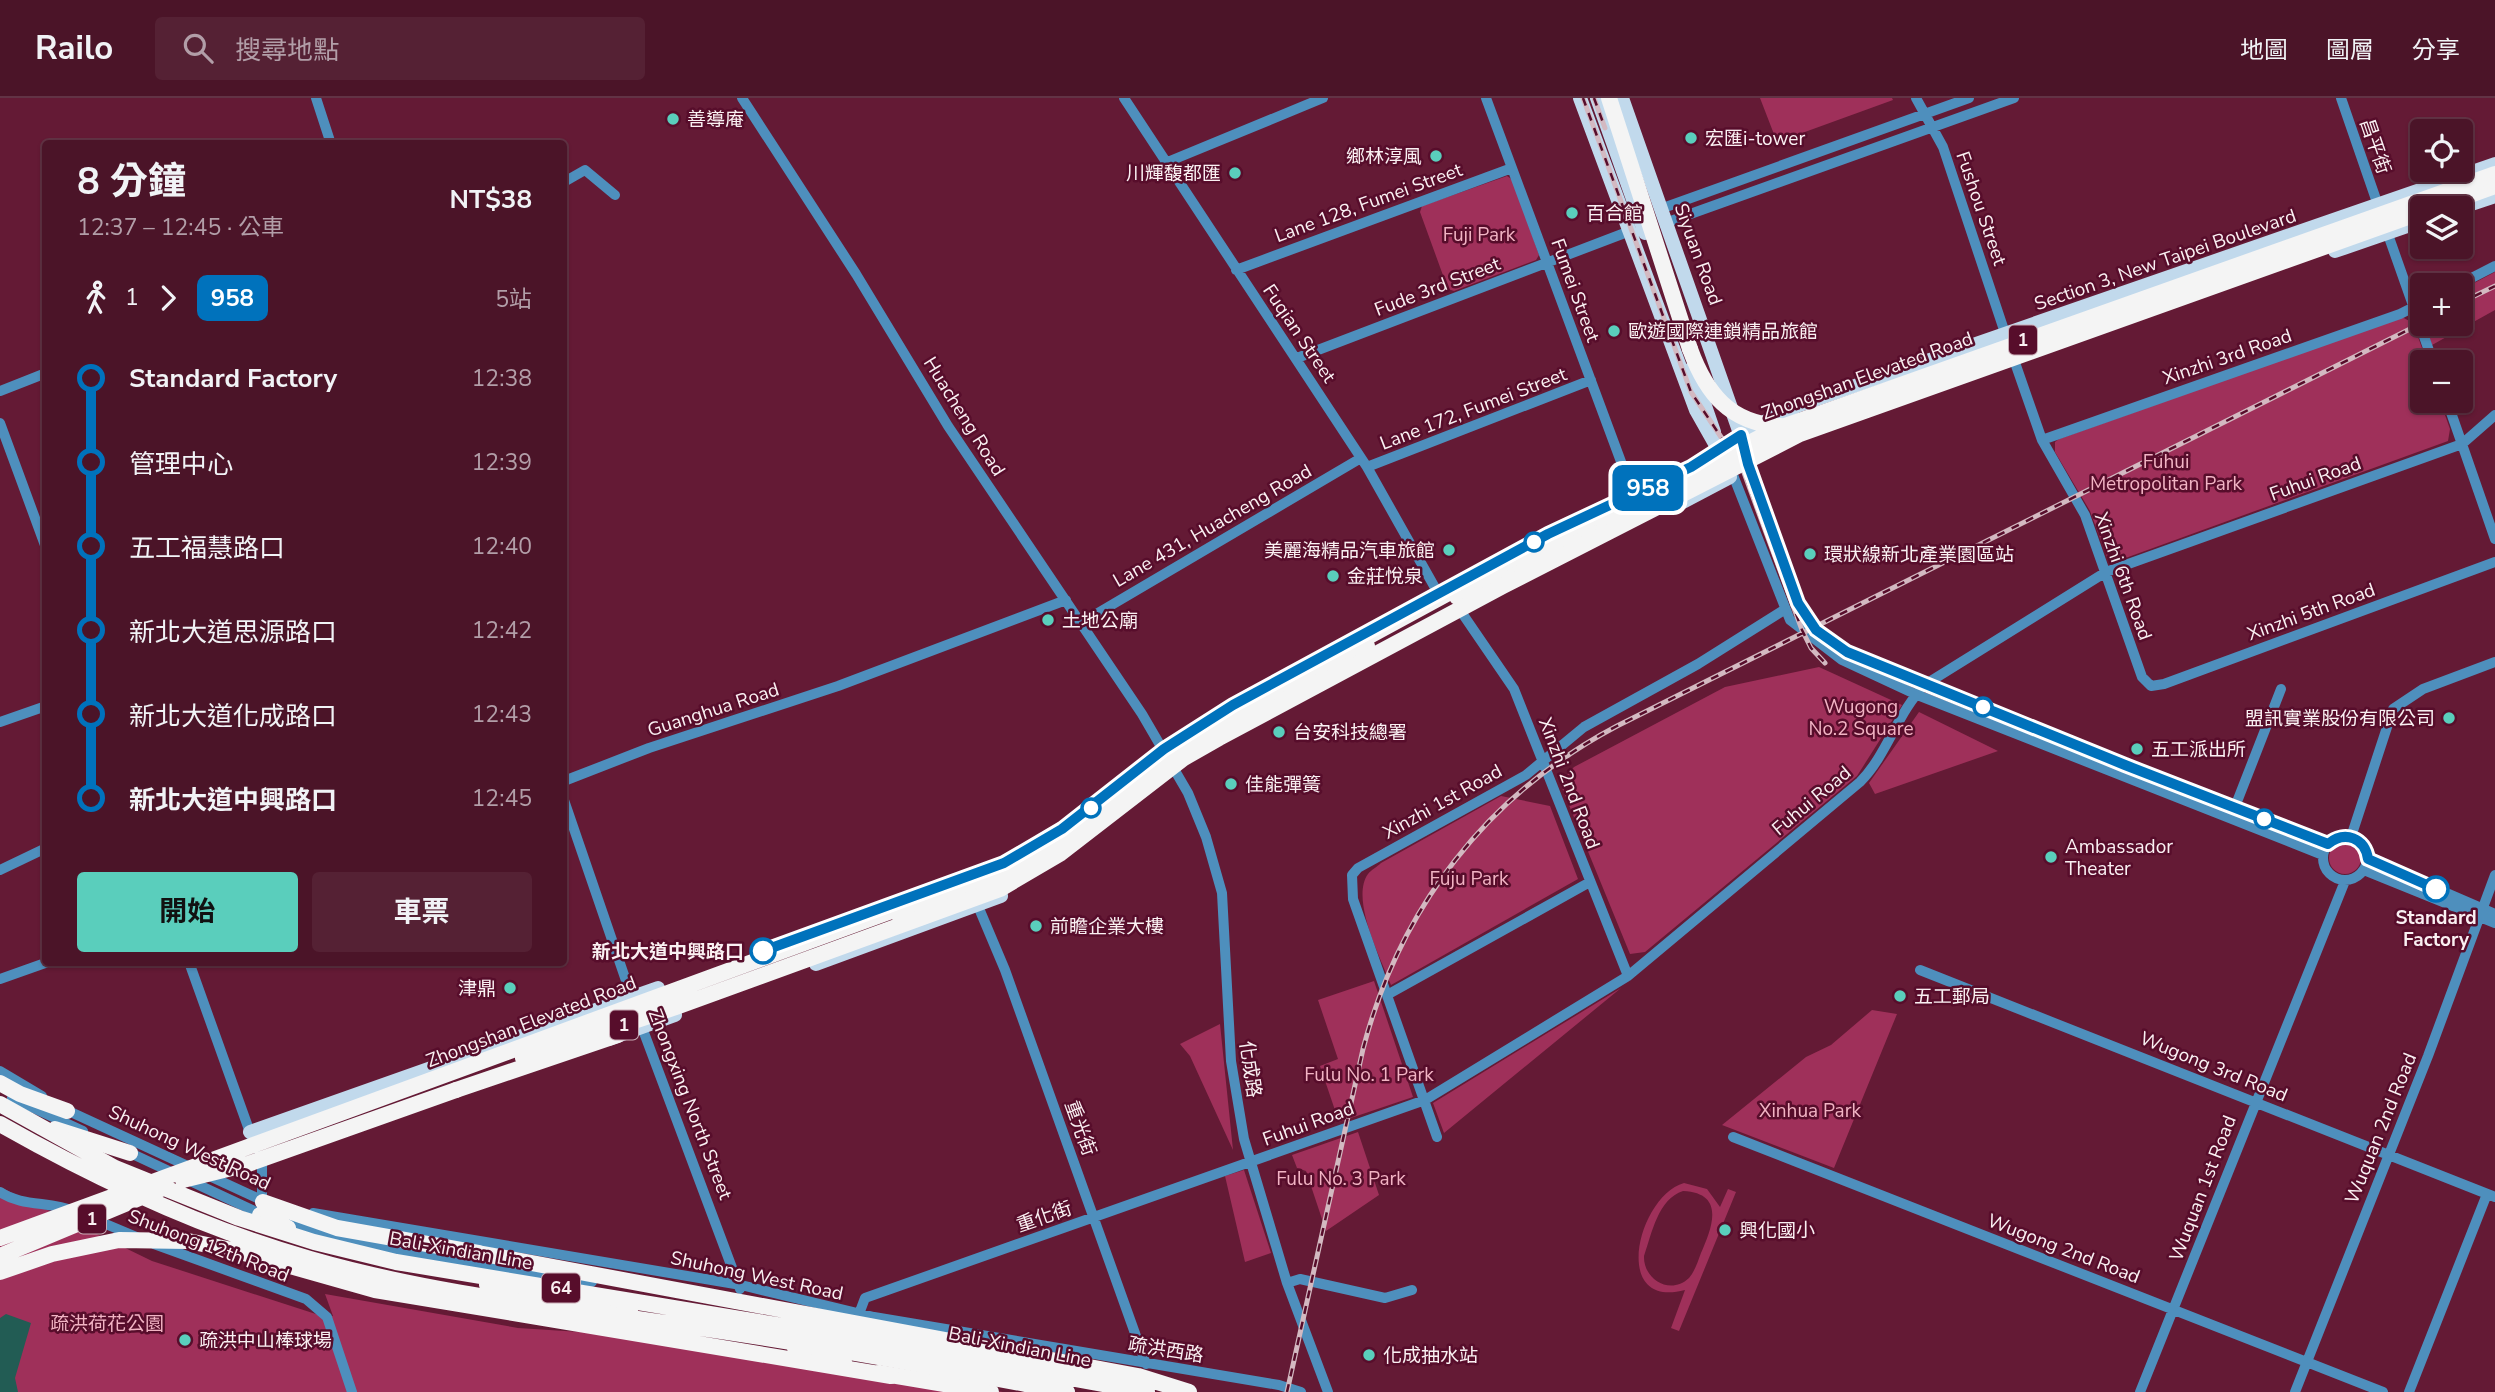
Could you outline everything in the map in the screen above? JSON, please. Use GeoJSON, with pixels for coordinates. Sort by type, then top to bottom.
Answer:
{"type":"FeatureCollection","features":[{"type":"Feature","properties":{"kind":"highway"},"geometry":{"type":"LineString","coordinates":[[1609,98],[1690,349],[1703,380],[1717,402],[1752,421],[1786,426],[1892,400]]}},
{"type":"Feature","properties":{"kind":"highway","name":"Zhongshan Elevated Road"},"geometry":{"type":"LineString","coordinates":[[179,1177],[719,972],[979,880],[1016,863],[1055,840],[1207,728],[1281,684],[1561,532],[1670,484],[1774,430],[2495,174]]}},
{"type":"Feature","properties":{"kind":"highway"},"geometry":{"type":"LineString","coordinates":[[2469,196],[2495,187]]}},
{"type":"Feature","properties":{"kind":"highway","name":"Zhongshan Elevated Road"},"geometry":{"type":"LineString","coordinates":[[179,1177],[976,900],[1030,873],[1061,853],[1181,765],[1503,586],[1775,446],[1892,400],[2410,216]]}},
{"type":"Feature","properties":{"kind":"highway"},"geometry":{"type":"LineString","coordinates":[[1181,765],[1256,709],[1435,608],[1596,527],[1730,471],[1747,458]]}},
{"type":"Feature","properties":{"kind":"highway"},"geometry":{"type":"LineString","coordinates":[[529,1044],[723,981],[1006,876],[1063,838],[1093,807]]}},
{"type":"Feature","properties":{"kind":"highway"},"geometry":{"type":"LineString","coordinates":[[179,1177],[246,1140],[611,1006]]}},
{"type":"Feature","properties":{"kind":"highway"},"geometry":{"type":"LineString","coordinates":[[179,1177],[248,1164],[618,1035]]}},
{"type":"Feature","properties":{"kind":"highway"},"geometry":{"type":"LineString","coordinates":[[0,1083],[20,1094],[67,1111]]}},
{"type":"Feature","properties":{"kind":"highway"},"geometry":{"type":"LineString","coordinates":[[0,1106],[130,1153]]}},
{"type":"Feature","properties":{"kind":"highway","name":"Bali-Xindian Line"},"geometry":{"type":"LineString","coordinates":[[0,1106],[115,1168],[239,1218],[314,1242],[397,1262],[821,1332],[1147,1392]]}},
{"type":"Feature","properties":{"kind":"highway","name":"Bali-Xindian Line"},"geometry":{"type":"LineString","coordinates":[[0,1124],[91,1173],[144,1197],[308,1259],[379,1277],[769,1338],[1067,1392]]}},
{"type":"Feature","properties":{"kind":"highway","name":"1"},"geometry":{"type":"LineString","coordinates":[[0,1238],[179,1177]]}},
{"type":"Feature","properties":{"kind":"highway","name":"1"},"geometry":{"type":"LineString","coordinates":[[0,1256],[179,1177]]}},
{"type":"Feature","properties":{"kind":"highway"},"geometry":{"type":"LineString","coordinates":[[261,1208],[337,1228],[1138,1376],[1189,1392]]}},
{"type":"Feature","properties":{"kind":"highway"},"geometry":{"type":"LineString","coordinates":[[261,1208],[370,1263],[727,1328],[891,1376]]}},
{"type":"Feature","properties":{"kind":"highway"},"geometry":{"type":"LineString","coordinates":[[0,1272],[52,1254],[118,1240],[188,1241],[237,1251],[375,1290],[991,1392]]}},
{"type":"Feature","properties":{"kind":"main road"},"geometry":{"type":"LineString","coordinates":[[1580,98],[1696,410],[1730,471]]}},
{"type":"Feature","properties":{"kind":"main road"},"geometry":{"type":"LineString","coordinates":[[1597,98],[1719,450]]}},
{"type":"Feature","properties":{"kind":"main road","name":"Siyuan Road"},"geometry":{"type":"LineString","coordinates":[[1622,98],[1665,215],[1747,458]]}},
{"type":"Feature","properties":{"kind":"main road","name":"Section 3, New Taipei Boulevard"},"geometry":{"type":"LineString","coordinates":[[1719,450],[1741,435],[1797,406],[2006,334],[2383,220],[2495,164]]}},
{"type":"Feature","properties":{"kind":"main road","name":"Section 3, New Taipei Boulevard"},"geometry":{"type":"LineString","coordinates":[[1719,450],[1747,458],[1797,428],[2013,357],[2495,180]]}},
{"type":"Feature","properties":{"kind":"main road"},"geometry":{"type":"LineString","coordinates":[[2473,203],[2495,196]]}},
{"type":"Feature","properties":{"kind":"main road","name":"Section 3, New Taipei Boulevard"},"geometry":{"type":"LineString","coordinates":[[2383,220],[2410,221]]}},
{"type":"Feature","properties":{"kind":"main road","name":"1"},"geometry":{"type":"LineString","coordinates":[[250,1132],[591,1010],[611,1006],[993,868],[1035,846],[1093,807],[1164,749],[1233,705],[1548,534],[1691,467],[1719,450]]}},
{"type":"Feature","properties":{"kind":"main road","name":"1"},"geometry":{"type":"LineString","coordinates":[[262,1165],[978,906],[1008,892],[1058,862],[1181,765],[1730,471]]}},
{"type":"Feature","properties":{"kind":"street"},"geometry":{"type":"LineString","coordinates":[[316,98],[330,140]]}},
{"type":"Feature","properties":{"kind":"street","name":"Huacheng Road"},"geometry":{"type":"LineString","coordinates":[[742,98],[856,274],[948,426],[1164,749]]}},
{"type":"Feature","properties":{"kind":"street","name":"Fuqian Street"},"geometry":{"type":"LineString","coordinates":[[1125,98],[1364,463],[1438,593]]}},
{"type":"Feature","properties":{"kind":"street"},"geometry":{"type":"LineString","coordinates":[[1166,163],[1323,98]]}},
{"type":"Feature","properties":{"kind":"street","name":"Fumei Street"},"geometry":{"type":"LineString","coordinates":[[1486,98],[1633,494]]}},
{"type":"Feature","properties":{"kind":"street","name":"Fushou Street"},"geometry":{"type":"LineString","coordinates":[[1916,98],[1943,147],[2006,334]]}},
{"type":"Feature","properties":{"kind":"street"},"geometry":{"type":"LineString","coordinates":[[1665,215],[1924,113],[1969,98]]}},
{"type":"Feature","properties":{"kind":"street"},"geometry":{"type":"LineString","coordinates":[[1665,215],[2014,98]]}},
{"type":"Feature","properties":{"kind":"street","name":"昌平街"},"geometry":{"type":"LineString","coordinates":[[2341,98],[2383,220],[2410,286]]}},
{"type":"Feature","properties":{"kind":"street","name":"Lane 128, Fumei Street"},"geometry":{"type":"LineString","coordinates":[[1236,270],[1512,168]]}},
{"type":"Feature","properties":{"kind":"street"},"geometry":{"type":"LineString","coordinates":[[567,180],[585,170],[615,195]]}},
{"type":"Feature","properties":{"kind":"street","name":"Fude 3rd Street"},"geometry":{"type":"LineString","coordinates":[[1297,358],[1630,231]]}},
{"type":"Feature","properties":{"kind":"street"},"geometry":{"type":"LineString","coordinates":[[2473,277],[2495,266]]}},
{"type":"Feature","properties":{"kind":"street","name":"Xinzhi 3rd Road"},"geometry":{"type":"LineString","coordinates":[[2042,440],[2410,308]]}},
{"type":"Feature","properties":{"kind":"street","name":"Xinzhi 6th Road"},"geometry":{"type":"LineString","coordinates":[[2006,334],[2042,440],[2079,503],[2142,677]]}},
{"type":"Feature","properties":{"kind":"street"},"geometry":{"type":"LineString","coordinates":[[0,391],[42,375]]}},
{"type":"Feature","properties":{"kind":"street","name":"Lane 172, Fumei Street"},"geometry":{"type":"LineString","coordinates":[[1364,463],[1591,380]]}},
{"type":"Feature","properties":{"kind":"street"},"geometry":{"type":"LineString","coordinates":[[2451,413],[2495,539]]}},
{"type":"Feature","properties":{"kind":"street","name":"Fuhui Road"},"geometry":{"type":"LineString","coordinates":[[1251,1162],[1425,1100],[1628,976],[1860,782],[1873,768],[1915,694],[1926,684],[2106,572],[2462,444],[2495,415]]}},
{"type":"Feature","properties":{"kind":"street"},"geometry":{"type":"LineString","coordinates":[[0,423],[42,537]]}},
{"type":"Feature","properties":{"kind":"street"},"geometry":{"type":"LineString","coordinates":[[1747,458],[1798,603],[1808,621],[1839,648],[2233,813],[2323,855]]}},
{"type":"Feature","properties":{"kind":"street","name":"Lane 431, Huacheng Road"},"geometry":{"type":"LineString","coordinates":[[1081,623],[1364,463]]}},
{"type":"Feature","properties":{"kind":"street"},"geometry":{"type":"LineString","coordinates":[[1730,471],[1784,610],[1797,628],[1842,660],[1915,694],[2233,813],[2328,844]]}},
{"type":"Feature","properties":{"kind":"street","name":"Xinzhi 5th Road"},"geometry":{"type":"LineString","coordinates":[[2142,677],[2151,686],[2164,684],[2495,562]]}},
{"type":"Feature","properties":{"kind":"street","name":"Guanghua Road"},"geometry":{"type":"LineString","coordinates":[[567,780],[649,748],[875,672],[1066,600]]}},
{"type":"Feature","properties":{"kind":"street","name":"Xinzhi 1st Road"},"geometry":{"type":"LineString","coordinates":[[1437,1137],[1350,890],[1352,875],[1358,868],[1526,775],[1584,727],[1698,664],[1784,610]]}},
{"type":"Feature","properties":{"kind":"street","name":"Xinzhi 2nd Road"},"geometry":{"type":"LineString","coordinates":[[1462,613],[1514,689],[1628,976]]}},
{"type":"Feature","properties":{"kind":"street"},"geometry":{"type":"LineString","coordinates":[[2351,837],[2393,709],[2423,689],[2495,662]]}},
{"type":"Feature","properties":{"kind":"street"},"geometry":{"type":"LineString","coordinates":[[2233,813],[2281,689]]}},
{"type":"Feature","properties":{"kind":"street"},"geometry":{"type":"LineString","coordinates":[[0,722],[42,707]]}},
{"type":"Feature","properties":{"kind":"street","name":"化成路"},"geometry":{"type":"LineString","coordinates":[[1164,749],[1181,765],[1206,836],[1222,893],[1231,1061],[1251,1162],[1287,1283],[1328,1392]]}},
{"type":"Feature","properties":{"kind":"street","name":"Zhongxing North Street"},"geometry":{"type":"LineString","coordinates":[[567,809],[642,1027],[741,1286]]}},
{"type":"Feature","properties":{"kind":"street"},"geometry":{"type":"LineString","coordinates":[[2351,837],[2361,843],[2366,865],[2358,877],[2345,881],[2329,874],[2323,855],[2328,844],[2336,838],[2351,837]]}},
{"type":"Feature","properties":{"kind":"street"},"geometry":{"type":"LineString","coordinates":[[0,870],[42,850]]}},
{"type":"Feature","properties":{"kind":"street"},"geometry":{"type":"LineString","coordinates":[[2366,865],[2487,914],[2495,923]]}},
{"type":"Feature","properties":{"kind":"street","name":"Wuquan 2nd Road"},"geometry":{"type":"LineString","coordinates":[[2295,1392],[2487,914],[2495,875]]}},
{"type":"Feature","properties":{"kind":"street","name":"Wuquan 1st Road"},"geometry":{"type":"LineString","coordinates":[[2140,1392],[2345,881]]}},
{"type":"Feature","properties":{"kind":"street"},"geometry":{"type":"LineString","coordinates":[[1387,995],[1590,882]]}},
{"type":"Feature","properties":{"kind":"street","name":"重光街"},"geometry":{"type":"LineString","coordinates":[[978,906],[1005,970],[1146,1364]]}},
{"type":"Feature","properties":{"kind":"street"},"geometry":{"type":"LineString","coordinates":[[0,979],[42,964]]}},
{"type":"Feature","properties":{"kind":"street"},"geometry":{"type":"LineString","coordinates":[[190,966],[262,1165],[261,1208]]}},
{"type":"Feature","properties":{"kind":"street","name":"Wugong 3rd Road"},"geometry":{"type":"LineString","coordinates":[[1920,970],[2491,1196]]}},
{"type":"Feature","properties":{"kind":"street","name":"Shuhong West Road"},"geometry":{"type":"LineString","coordinates":[[0,1071],[67,1111],[261,1208],[741,1286],[859,1314]]}},
{"type":"Feature","properties":{"kind":"street","name":"Shuhong West Road"},"geometry":{"type":"LineString","coordinates":[[0,1092],[130,1153],[329,1237],[390,1250],[680,1296],[859,1314]]}},
{"type":"Feature","properties":{"kind":"street","name":"Wugong 2nd Road"},"geometry":{"type":"LineString","coordinates":[[1733,1137],[2383,1392]]}},
{"type":"Feature","properties":{"kind":"street","name":"重化街"},"geometry":{"type":"LineString","coordinates":[[859,1314],[865,1298],[1251,1162]]}},
{"type":"Feature","properties":{"kind":"street","name":"Shuhong 12th Road"},"geometry":{"type":"LineString","coordinates":[[0,1192],[8,1198],[35,1204],[60,1205],[148,1242],[306,1299],[327,1318],[352,1392]]}},
{"type":"Feature","properties":{"kind":"street"},"geometry":{"type":"LineString","coordinates":[[2409,1392],[2491,1196]]}},
{"type":"Feature","properties":{"kind":"street"},"geometry":{"type":"LineString","coordinates":[[1287,1283],[1300,1279],[1385,1298],[1412,1290]]}},
{"type":"Feature","properties":{"kind":"street"},"geometry":{"type":"LineString","coordinates":[[738,1302],[741,1286]]}},
{"type":"Feature","properties":{"kind":"street","name":"疏洪西路"},"geometry":{"type":"LineString","coordinates":[[859,1314],[1279,1385],[1301,1392]]}},
{"type":"Feature","properties":{"kind":"green space"},"geometry":{"type":"Polygon","coordinates":[[[1760,98],[1892,98],[1893,100],[1777,142],[1760,98]]]}},
{"type":"Feature","properties":{"kind":"green space","name":"Fuji Park"},"geometry":{"type":"Polygon","coordinates":[[[1507,176],[1513,180],[1539,255],[1536,260],[1454,291],[1448,289],[1420,212],[1422,206],[1507,176]]]}},
{"type":"Feature","properties":{"kind":"green space"},"geometry":{"type":"Polygon","coordinates":[[[2495,272],[2495,310],[2473,322],[2473,284],[2495,272]]]}},
{"type":"Feature","properties":{"kind":"green space","name":"Fuhui Metropolitan Park"},"geometry":{"type":"Polygon","coordinates":[[[2402,317],[2410,321],[2410,336],[2418,336],[2423,350],[2410,350],[2410,413],[2444,413],[2450,429],[2448,441],[2120,560],[2107,557],[2090,511],[2055,452],[2055,442],[2402,317]]]}},
{"type":"Feature","properties":{"kind":"green space"},"geometry":{"type":"Polygon","coordinates":[[[2429,336],[2448,336],[2432,345],[2429,336]]]}},
{"type":"Feature","properties":{"kind":"green space","name":"Wugong No.2 Square"},"geometry":{"type":"Polygon","coordinates":[[[1819,667],[1902,705],[1857,776],[1645,952],[1630,954],[1560,783],[1574,767],[1725,687],[1819,667]]]}},
{"type":"Feature","properties":{"kind":"green space"},"geometry":{"type":"Polygon","coordinates":[[[1919,712],[1998,751],[1875,794],[1869,783],[1919,712]]]}},
{"type":"Feature","properties":{"kind":"green space","name":"Fuju Park"},"geometry":{"type":"Polygon","coordinates":[[[1501,796],[1550,806],[1578,879],[1391,985],[1365,913],[1363,885],[1368,874],[1381,863],[1501,796]]]}},
{"type":"Feature","properties":{"kind":"green space"},"geometry":{"type":"Polygon","coordinates":[[[2345,842],[2356,847],[2361,858],[2356,869],[2345,874],[2334,869],[2329,858],[2334,847],[2345,842]]]}},
{"type":"Feature","properties":{"kind":"green space","name":"Fulu No. 1 Park"},"geometry":{"type":"Polygon","coordinates":[[[1374,981],[1413,1097],[1339,1122],[1320,1066],[1338,1059],[1318,1000],[1374,981]]]}},
{"type":"Feature","properties":{"kind":"green space"},"geometry":{"type":"Polygon","coordinates":[[[1621,988],[1444,1133],[1433,1103],[1621,988]]]}},
{"type":"Feature","properties":{"kind":"green space","name":"Xinhua Park"},"geometry":{"type":"Polygon","coordinates":[[[1872,1010],[1897,1014],[1834,1168],[1722,1125],[1806,1057],[1831,1045],[1872,1010]]]}},
{"type":"Feature","properties":{"kind":"green space"},"geometry":{"type":"Polygon","coordinates":[[[1220,1024],[1233,1150],[1190,1056],[1180,1044],[1220,1024]]]}},
{"type":"Feature","properties":{"kind":"green space","name":"Fulu No. 3 Park"},"geometry":{"type":"Polygon","coordinates":[[[1358,1132],[1379,1195],[1326,1231],[1306,1171],[1297,1168],[1292,1155],[1358,1132]]]}},
{"type":"Feature","properties":{"kind":"green space"},"geometry":{"type":"Polygon","coordinates":[[[1244,1170],[1271,1253],[1245,1262],[1225,1176],[1244,1170]]]}},
{"type":"Feature","properties":{"kind":"green space"},"geometry":{"type":"Polygon","coordinates":[[[1684,1183],[1707,1189],[1720,1207],[1728,1189],[1736,1192],[1679,1331],[1671,1328],[1685,1290],[1662,1292],[1647,1284],[1640,1268],[1639,1249],[1644,1228],[1654,1208],[1668,1192],[1684,1183]],[[1683,1191],[1674,1195],[1667,1201],[1653,1227],[1644,1256],[1645,1264],[1653,1278],[1666,1285],[1682,1283],[1689,1278],[1709,1233],[1712,1213],[1710,1205],[1706,1198],[1697,1193],[1683,1191]]]}},
{"type":"Feature","properties":{"kind":"green space","name":"疏洪荷花公園"},"geometry":{"type":"Polygon","coordinates":[[[0,1187],[152,1261],[322,1316],[333,1316],[325,1294],[518,1328],[705,1340],[1003,1392],[0,1392],[0,1187]]]}},
{"type":"Feature","properties":{"kind":"shaded area"},"geometry":{"type":"Polygon","coordinates":[[[6,1314],[31,1323],[15,1378],[18,1392],[0,1392],[0,1318],[6,1314]]]}},
{"type":"Feature","properties":{"kind":"railway"},"geometry":{"type":"LineString","coordinates":[[1583,98],[1691,392],[1743,470],[1802,630],[1811,648],[1825,663]]}},
{"type":"Feature","properties":{"kind":"railway"},"geometry":{"type":"LineString","coordinates":[[1594,98],[1605,128]]}},
{"type":"Feature","properties":{"kind":"railway"},"geometry":{"type":"LineString","coordinates":[[2473,297],[2495,286]]}},
{"type":"Feature","properties":{"kind":"railway"},"geometry":{"type":"LineString","coordinates":[[1287,1392],[1363,1049],[1379,997],[1400,948],[1426,902],[1456,860],[1490,821],[1528,785],[1617,726],[2410,329]]}},
{"type":"Feature","properties":{"kind":"bus line","name":"958"},"geometry":{"type":"LineString","coordinates":[[763,951],[961,881],[1004,863],[1062,829],[1164,749],[1233,705],[1548,534],[1691,467],[1741,435],[1748,464],[1798,603],[1816,630],[1839,648],[2125,765],[2328,844],[2341,836],[2357,839],[2365,848],[2368,859],[2436,889]]}},
{"type":"Feature","properties":{"kind":"place","name":"善導庵"},"geometry":{"type":"Point","coordinates":[673,119]}},
{"type":"Feature","properties":{"kind":"place","name":"宏匯i-tower"},"geometry":{"type":"Point","coordinates":[1691,138]}},
{"type":"Feature","properties":{"kind":"place","name":"鄉林淳風"},"geometry":{"type":"Point","coordinates":[1436,156]}},
{"type":"Feature","properties":{"kind":"place","name":"川輝馥都匯"},"geometry":{"type":"Point","coordinates":[1235,173]}},
{"type":"Feature","properties":{"kind":"place","name":"百合館"},"geometry":{"type":"Point","coordinates":[1572,213]}},
{"type":"Feature","properties":{"kind":"place","name":"歐遊國際連鎖精品旅館"},"geometry":{"type":"Point","coordinates":[1614,331]}},
{"type":"Feature","properties":{"kind":"place","name":"美麗海精品汽車旅館"},"geometry":{"type":"Point","coordinates":[1449,550]}},
{"type":"Feature","properties":{"kind":"place","name":"環狀線新北產業園區站"},"geometry":{"type":"Point","coordinates":[1810,554]}},
{"type":"Feature","properties":{"kind":"place","name":"金莊悅泉"},"geometry":{"type":"Point","coordinates":[1333,576]}},
{"type":"Feature","properties":{"kind":"place","name":"土地公廟"},"geometry":{"type":"Point","coordinates":[1048,620]}},
{"type":"Feature","properties":{"kind":"place","name":"盟訊實業股份有限公司"},"geometry":{"type":"Point","coordinates":[2449,718]}},
{"type":"Feature","properties":{"kind":"place","name":"台安科技總署"},"geometry":{"type":"Point","coordinates":[1279,732]}},
{"type":"Feature","properties":{"kind":"place","name":"五工派出所"},"geometry":{"type":"Point","coordinates":[2137,749]}},
{"type":"Feature","properties":{"kind":"place","name":"佳能彈簧"},"geometry":{"type":"Point","coordinates":[1231,784]}},
{"type":"Feature","properties":{"kind":"place","name":"Ambassador Theater"},"geometry":{"type":"Point","coordinates":[2051,857]}},
{"type":"Feature","properties":{"kind":"place","name":"Standard Factory"},"geometry":{"type":"Point","coordinates":[2436,889]}},
{"type":"Feature","properties":{"kind":"place","name":"前瞻企業大樓"},"geometry":{"type":"Point","coordinates":[1036,926]}},
{"type":"Feature","properties":{"kind":"place","name":"新北大道中興路口"},"geometry":{"type":"Point","coordinates":[763,951]}},
{"type":"Feature","properties":{"kind":"place","name":"津鼎"},"geometry":{"type":"Point","coordinates":[510,988]}},
{"type":"Feature","properties":{"kind":"place","name":"五工郵局"},"geometry":{"type":"Point","coordinates":[1900,996]}},
{"type":"Feature","properties":{"kind":"place","name":"興化國小"},"geometry":{"type":"Point","coordinates":[1725,1230]}},
{"type":"Feature","properties":{"kind":"place","name":"疏洪中山棒球場"},"geometry":{"type":"Point","coordinates":[185,1340]}},
{"type":"Feature","properties":{"kind":"place","name":"化成抽水站"},"geometry":{"type":"Point","coordinates":[1369,1355]}}]}
